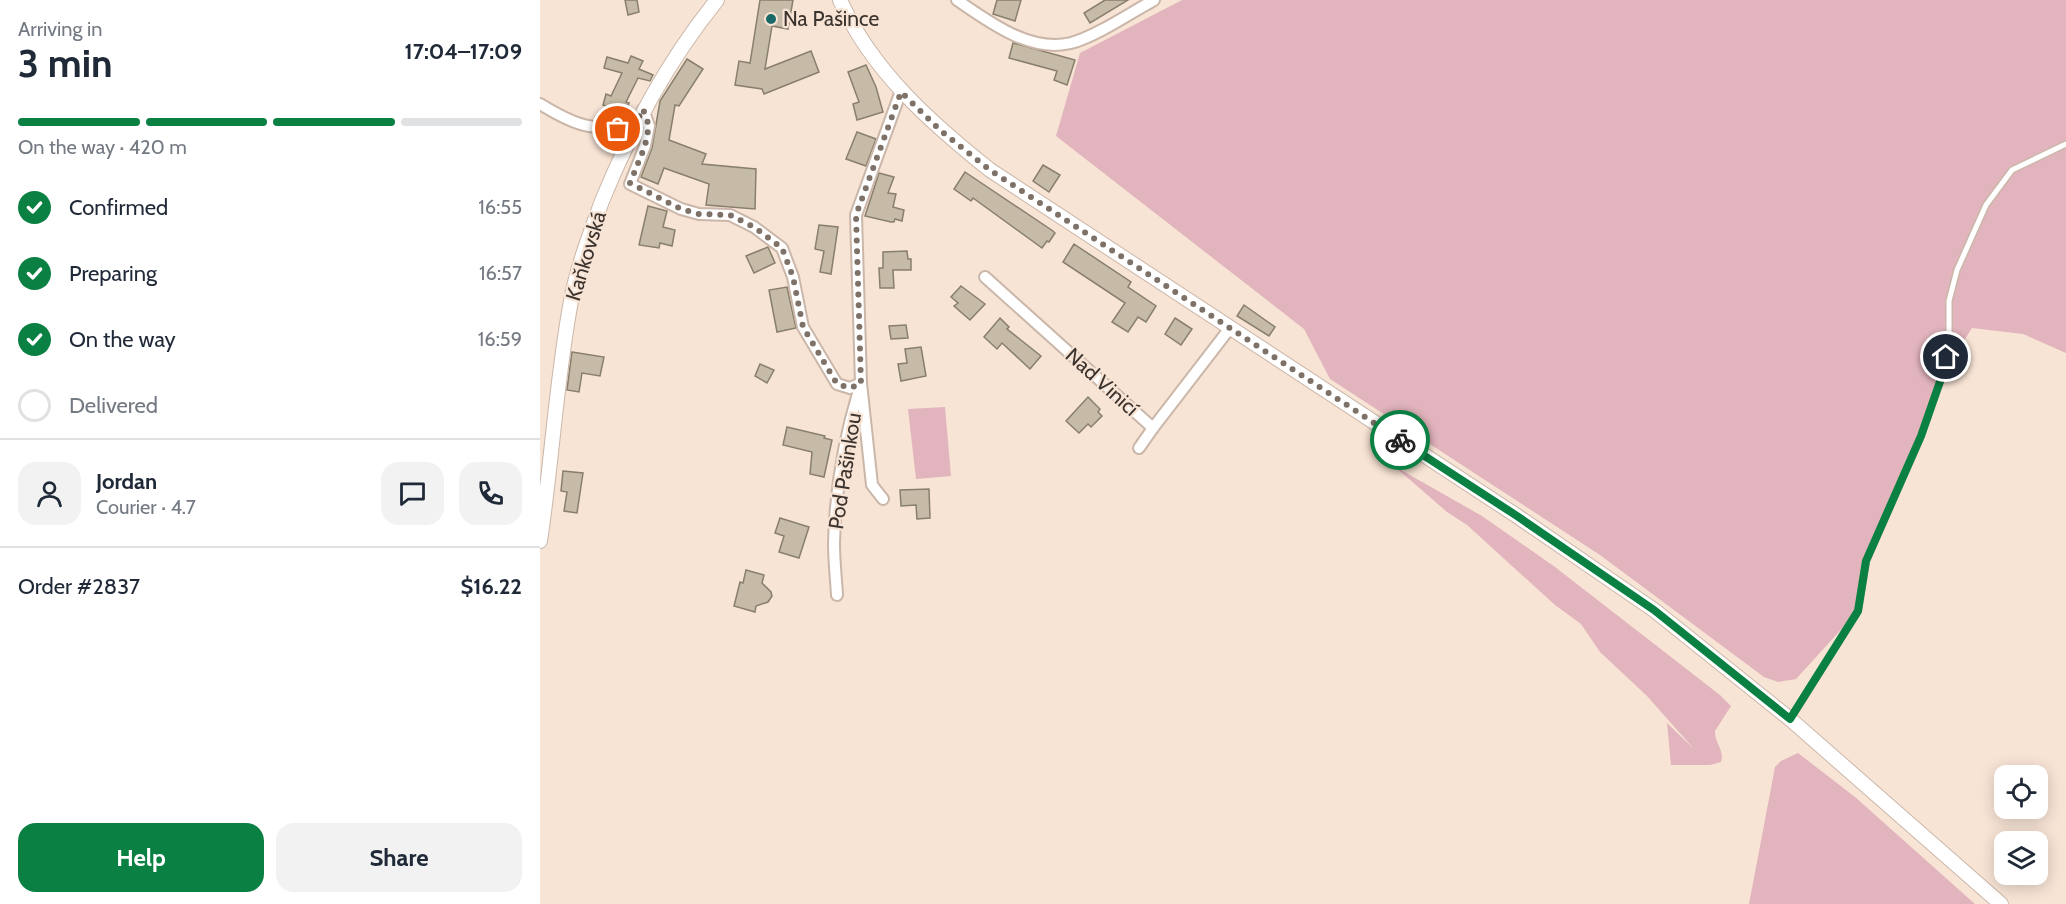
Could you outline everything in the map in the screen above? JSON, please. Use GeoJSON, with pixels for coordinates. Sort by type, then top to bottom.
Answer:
{"type":"FeatureCollection","features":[{"type":"Feature","properties":{"kind":"street","name":"Kaňkovská"},"geometry":{"type":"LineString","coordinates":[[540,542],[571,300],[588,238],[643,109],[690,33],[717,0]]}},
{"type":"Feature","properties":{"kind":"street"},"geometry":{"type":"LineString","coordinates":[[840,0],[867,46],[901,92],[940,130],[990,170],[1517,516],[1654,610],[1790,719],[2001,904]]}},
{"type":"Feature","properties":{"kind":"street"},"geometry":{"type":"LineString","coordinates":[[957,0],[996,26],[1034,43],[1052,46],[1072,43],[1089,37],[1154,0]]}},
{"type":"Feature","properties":{"kind":"street","name":"Pod Pašinkou"},"geometry":{"type":"LineString","coordinates":[[883,499],[872,485],[861,384],[856,215],[901,92]]}},
{"type":"Feature","properties":{"kind":"street"},"geometry":{"type":"LineString","coordinates":[[540,105],[584,125],[631,133]]}},
{"type":"Feature","properties":{"kind":"street","name":"Pod Pašinkou"},"geometry":{"type":"LineString","coordinates":[[643,109],[649,126],[645,146],[630,183],[681,209],[699,214],[730,215],[754,227],[782,248],[793,277],[803,327],[820,359],[837,384],[850,388],[861,384]]}},
{"type":"Feature","properties":{"kind":"street","name":"Nad Vinicí"},"geometry":{"type":"LineString","coordinates":[[985,277],[1154,428],[1230,328]]}},
{"type":"Feature","properties":{"kind":"street","name":"Pod Pašinkou"},"geometry":{"type":"LineString","coordinates":[[837,595],[834,545],[836,500],[843,456],[861,384]]}},
{"type":"Feature","properties":{"kind":"street"},"geometry":{"type":"LineString","coordinates":[[1139,448],[1154,428]]}},
{"type":"Feature","properties":{"kind":"lane"},"geometry":{"type":"LineString","coordinates":[[1790,719],[1858,611],[1866,561],[1921,436],[1943,373],[1949,342],[1949,302],[1957,270],[1986,205],[2012,170],[2066,144]]}},
{"type":"Feature","properties":{"kind":"shaded area"},"geometry":{"type":"Polygon","coordinates":[[[1182,0],[2066,0],[2066,353],[2023,334],[1972,328],[1943,373],[1921,436],[1866,561],[1858,611],[1796,679],[1778,682],[1764,677],[1600,555],[1330,379],[1304,329],[1056,136],[1080,53],[1182,0]]]}},
{"type":"Feature","properties":{"kind":"shaded area"},"geometry":{"type":"Polygon","coordinates":[[[945,407],[951,476],[916,479],[908,409],[945,407]]]}},
{"type":"Feature","properties":{"kind":"shaded area"},"geometry":{"type":"Polygon","coordinates":[[[1394,466],[1482,516],[1555,567],[1720,695],[1731,706],[1715,731],[1722,754],[1721,762],[1710,765],[1671,765],[1667,723],[1694,749],[1647,696],[1600,652],[1581,624],[1555,605],[1467,525],[1447,512],[1394,466]]]}},
{"type":"Feature","properties":{"kind":"shaded area"},"geometry":{"type":"Polygon","coordinates":[[[1798,753],[1855,797],[1975,904],[1749,904],[1775,767],[1781,761],[1798,753]]]}},
{"type":"Feature","properties":{"kind":"building"},"geometry":{"type":"Polygon","coordinates":[[[625,0],[637,0],[639,12],[628,15],[625,0]]]}},
{"type":"Feature","properties":{"kind":"building"},"geometry":{"type":"Polygon","coordinates":[[[760,0],[793,0],[788,29],[772,26],[765,69],[811,51],[819,72],[764,94],[762,89],[735,85],[739,61],[750,63],[760,0]]]}},
{"type":"Feature","properties":{"kind":"building"},"geometry":{"type":"Polygon","coordinates":[[[997,0],[1021,0],[1015,21],[993,14],[997,0]]]}},
{"type":"Feature","properties":{"kind":"building"},"geometry":{"type":"Polygon","coordinates":[[[1105,0],[1128,0],[1090,23],[1084,13],[1105,0]]]}},
{"type":"Feature","properties":{"kind":"building"},"geometry":{"type":"Polygon","coordinates":[[[1013,43],[1075,60],[1067,85],[1054,80],[1057,71],[1009,58],[1013,43]]]}},
{"type":"Feature","properties":{"kind":"building"},"geometry":{"type":"Polygon","coordinates":[[[631,56],[643,61],[639,69],[653,75],[650,81],[638,78],[626,102],[629,103],[625,113],[603,105],[606,94],[611,96],[622,73],[604,68],[607,57],[628,63],[631,56]]]}},
{"type":"Feature","properties":{"kind":"building"},"geometry":{"type":"Polygon","coordinates":[[[687,59],[703,69],[679,106],[675,105],[669,140],[706,154],[702,164],[756,169],[755,209],[706,205],[709,184],[664,168],[658,184],[641,177],[652,148],[660,101],[687,59]]]}},
{"type":"Feature","properties":{"kind":"building"},"geometry":{"type":"Polygon","coordinates":[[[866,65],[876,87],[883,112],[857,120],[853,104],[859,102],[848,72],[866,65]]]}},
{"type":"Feature","properties":{"kind":"building"},"geometry":{"type":"Polygon","coordinates":[[[857,132],[876,139],[866,166],[846,159],[857,132]]]}},
{"type":"Feature","properties":{"kind":"building"},"geometry":{"type":"Polygon","coordinates":[[[1043,165],[1060,175],[1049,192],[1033,181],[1043,165]]]}},
{"type":"Feature","properties":{"kind":"building"},"geometry":{"type":"Polygon","coordinates":[[[965,172],[1053,231],[1055,233],[1049,242],[1047,241],[1042,248],[973,198],[971,201],[954,189],[965,172]]]}},
{"type":"Feature","properties":{"kind":"building"},"geometry":{"type":"Polygon","coordinates":[[[879,173],[894,177],[888,193],[896,194],[893,207],[904,210],[902,221],[895,219],[891,222],[865,216],[879,173]]]}},
{"type":"Feature","properties":{"kind":"building"},"geometry":{"type":"Polygon","coordinates":[[[648,206],[667,211],[663,227],[675,230],[672,246],[660,243],[659,248],[639,245],[648,206]]]}},
{"type":"Feature","properties":{"kind":"building"},"geometry":{"type":"Polygon","coordinates":[[[819,225],[838,227],[831,274],[820,272],[824,251],[815,249],[819,225]]]}},
{"type":"Feature","properties":{"kind":"building"},"geometry":{"type":"Polygon","coordinates":[[[1074,244],[1131,282],[1128,287],[1156,306],[1146,322],[1138,317],[1128,332],[1112,322],[1125,303],[1063,262],[1074,244]]]}},
{"type":"Feature","properties":{"kind":"building"},"geometry":{"type":"Polygon","coordinates":[[[768,247],[775,263],[754,273],[746,256],[768,247]]]}},
{"type":"Feature","properties":{"kind":"building"},"geometry":{"type":"Polygon","coordinates":[[[907,251],[908,259],[911,259],[911,270],[893,270],[894,288],[880,288],[879,268],[883,268],[883,252],[907,251]]]}},
{"type":"Feature","properties":{"kind":"building"},"geometry":{"type":"Polygon","coordinates":[[[961,286],[985,304],[970,320],[954,306],[958,303],[951,297],[961,286]]]}},
{"type":"Feature","properties":{"kind":"building"},"geometry":{"type":"Polygon","coordinates":[[[787,287],[796,328],[777,332],[769,290],[787,287]]]}},
{"type":"Feature","properties":{"kind":"building"},"geometry":{"type":"Polygon","coordinates":[[[1244,305],[1275,327],[1269,336],[1237,316],[1244,305]]]}},
{"type":"Feature","properties":{"kind":"building"},"geometry":{"type":"Polygon","coordinates":[[[1000,318],[1009,327],[1007,329],[1041,356],[1030,369],[1002,343],[997,349],[984,337],[1000,318]]]}},
{"type":"Feature","properties":{"kind":"building"},"geometry":{"type":"Polygon","coordinates":[[[1175,318],[1192,329],[1181,345],[1165,334],[1175,318]]]}},
{"type":"Feature","properties":{"kind":"building"},"geometry":{"type":"Polygon","coordinates":[[[906,325],[908,338],[891,339],[889,326],[906,325]]]}},
{"type":"Feature","properties":{"kind":"building"},"geometry":{"type":"Polygon","coordinates":[[[921,347],[926,376],[901,381],[898,364],[907,363],[905,349],[921,347]]]}},
{"type":"Feature","properties":{"kind":"building"},"geometry":{"type":"Polygon","coordinates":[[[572,352],[604,357],[600,376],[582,373],[579,392],[567,390],[572,352]]]}},
{"type":"Feature","properties":{"kind":"building"},"geometry":{"type":"Polygon","coordinates":[[[760,364],[774,370],[767,383],[755,376],[760,364]]]}},
{"type":"Feature","properties":{"kind":"building"},"geometry":{"type":"Polygon","coordinates":[[[1088,397],[1100,409],[1098,412],[1102,416],[1091,427],[1088,424],[1079,433],[1066,421],[1088,397]]]}},
{"type":"Feature","properties":{"kind":"building"},"geometry":{"type":"Polygon","coordinates":[[[787,427],[825,436],[824,438],[832,440],[824,477],[810,474],[812,452],[783,445],[787,427]]]}},
{"type":"Feature","properties":{"kind":"building"},"geometry":{"type":"Polygon","coordinates":[[[563,471],[583,473],[577,513],[564,511],[567,492],[561,491],[563,471]]]}},
{"type":"Feature","properties":{"kind":"building"},"geometry":{"type":"Polygon","coordinates":[[[929,489],[930,518],[917,519],[916,505],[901,506],[900,490],[929,489]]]}},
{"type":"Feature","properties":{"kind":"building"},"geometry":{"type":"Polygon","coordinates":[[[780,518],[809,527],[799,558],[779,552],[784,536],[775,533],[780,518]]]}},
{"type":"Feature","properties":{"kind":"building"},"geometry":{"type":"Polygon","coordinates":[[[746,570],[764,575],[762,583],[772,596],[768,602],[756,606],[755,612],[734,606],[740,582],[743,583],[746,570]]]}},
{"type":"Feature","properties":{"kind":"way so far"},"geometry":{"type":"LineString","coordinates":[[618,129],[631,133],[643,109],[649,126],[645,146],[630,183],[681,209],[699,214],[730,215],[754,227],[782,248],[793,277],[803,327],[837,384],[850,388],[861,384],[856,215],[901,92],[940,130],[990,170],[1400,440]]}},
{"type":"Feature","properties":{"kind":"place","name":"Na Pašince"},"geometry":{"type":"Point","coordinates":[771,19]}},
{"type":"Feature","properties":{"kind":"route"},"geometry":{"type":"LineString","coordinates":[[1400,440],[1517,516],[1654,610],[1790,719],[1858,611],[1866,561],[1921,436],[1943,373],[1946,357]]}}]}
